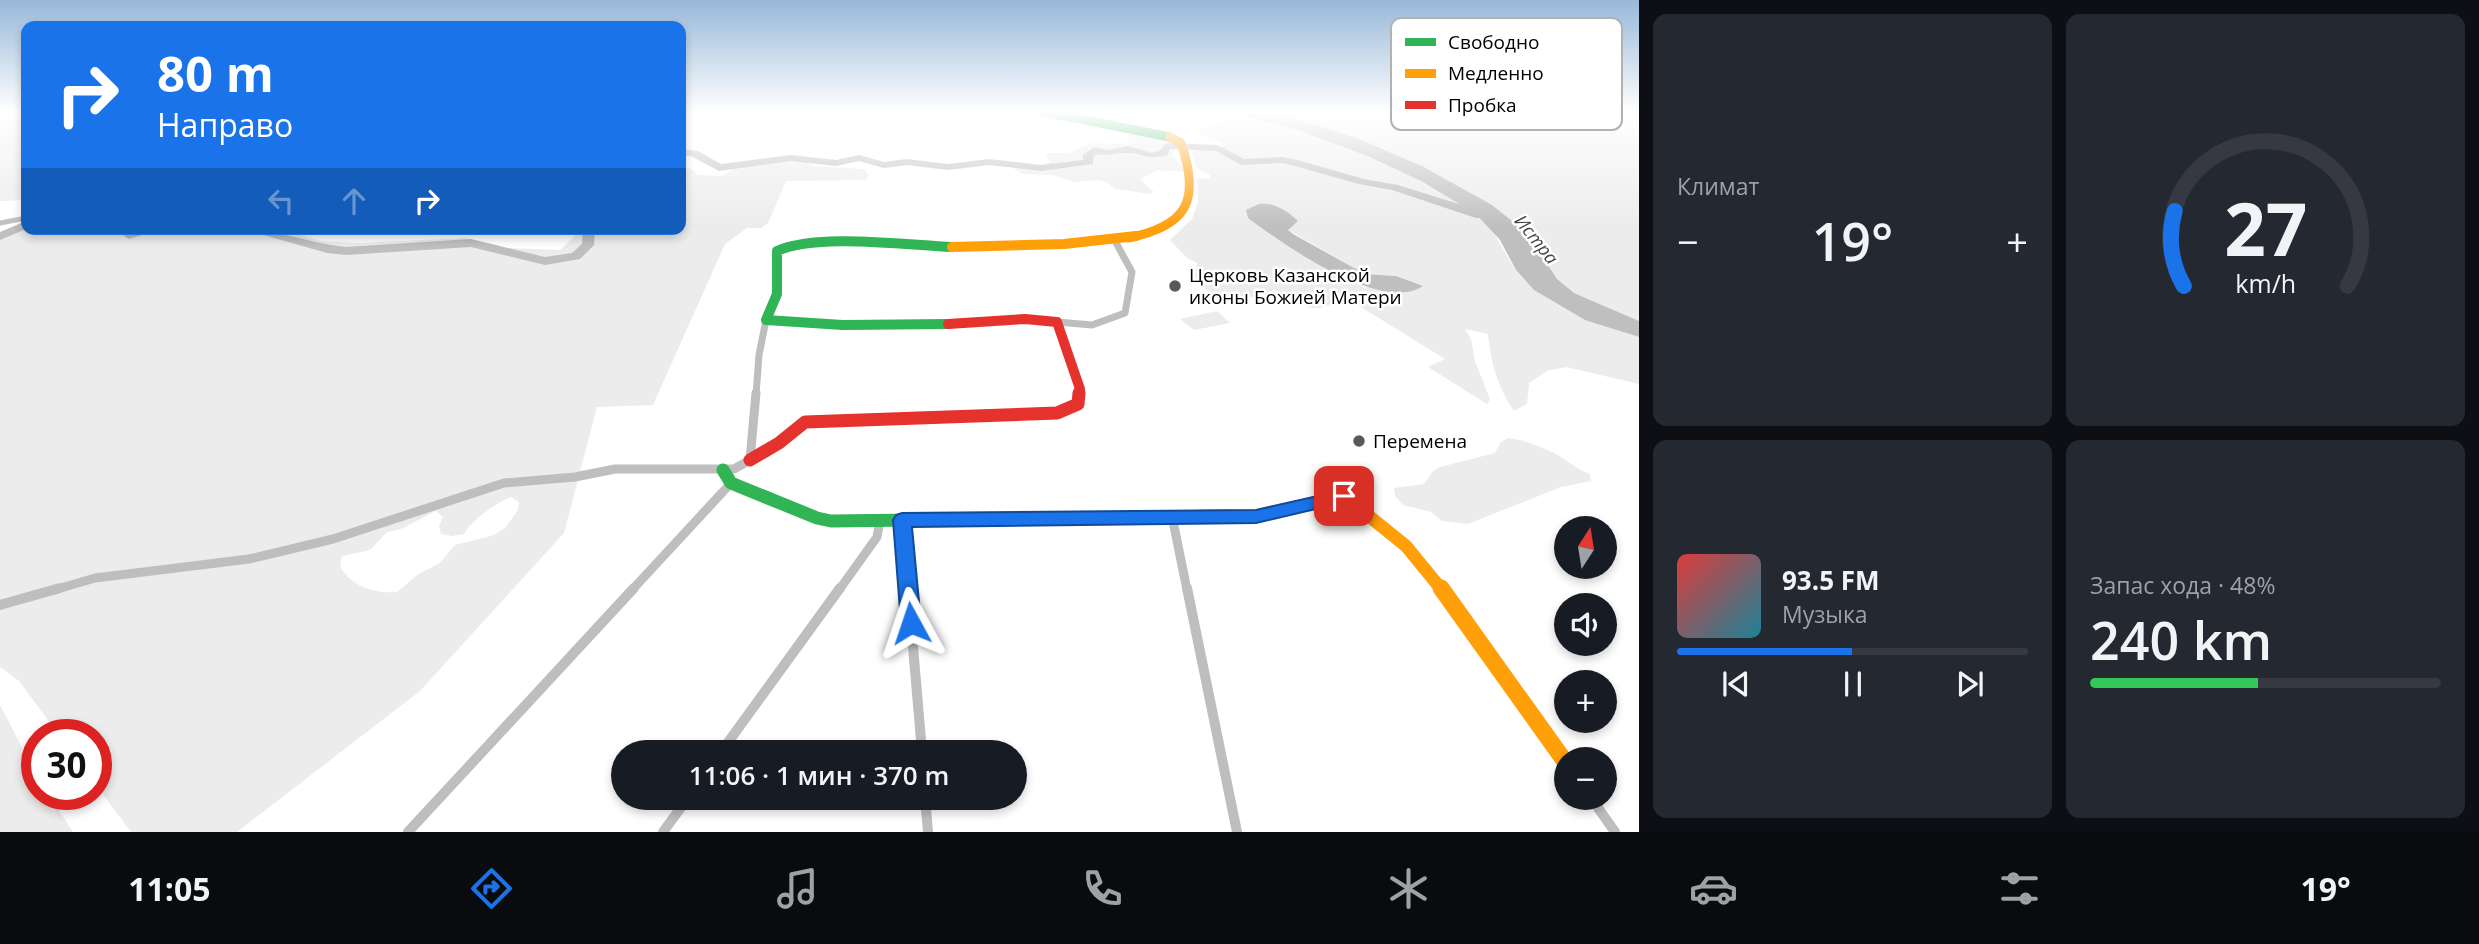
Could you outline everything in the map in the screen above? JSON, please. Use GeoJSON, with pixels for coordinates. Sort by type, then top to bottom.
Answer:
{"type":"FeatureCollection","features":[{"type":"Feature","properties":{"kind":"street"},"geometry":{"type":"LineString","coordinates":[[750,460],[757,426],[756,395],[766,320],[777,294],[777,251],[789,244],[926,247],[1114,239],[1153,234],[1178,218],[1186,203],[1192,173],[1184,150]]}},
{"type":"Feature","properties":{"kind":"street"},"geometry":{"type":"LineString","coordinates":[[0,223],[21,219]]}},
{"type":"Feature","properties":{"kind":"street"},"geometry":{"type":"LineString","coordinates":[[766,320],[802,324],[972,323],[1035,318],[1081,327],[1097,326],[1125,313],[1132,272],[1114,239]]}},
{"type":"Feature","properties":{"kind":"street"},"geometry":{"type":"LineString","coordinates":[[0,605],[95,578],[249,559],[333,539],[505,483],[575,477],[615,469],[734,469],[779,443],[805,422],[1057,413],[1078,404],[1080,389],[1056,322]]}},
{"type":"Feature","properties":{"kind":"street"},"geometry":{"type":"LineString","coordinates":[[723,470],[731,484],[831,521],[1256,516],[1344,496],[1406,546],[1426,567],[1555,747]]}},
{"type":"Feature","properties":{"kind":"street"},"geometry":{"type":"LineString","coordinates":[[408,832],[731,484]]}},
{"type":"Feature","properties":{"kind":"street"},"geometry":{"type":"LineString","coordinates":[[1172,516],[1237,832]]}},
{"type":"Feature","properties":{"kind":"street"},"geometry":{"type":"LineString","coordinates":[[730,740],[877,537],[880,520]]}},
{"type":"Feature","properties":{"kind":"street"},"geometry":{"type":"LineString","coordinates":[[902,520],[921,740]]}},
{"type":"Feature","properties":{"kind":"street"},"geometry":{"type":"LineString","coordinates":[[663,832],[679,810]]}},
{"type":"Feature","properties":{"kind":"street"},"geometry":{"type":"LineString","coordinates":[[926,810],[928,832]]}},
{"type":"Feature","properties":{"kind":"street"},"geometry":{"type":"LineString","coordinates":[[1599,810],[1615,832]]}},
{"type":"Feature","properties":{"kind":"shaded area"},"geometry":{"type":"Polygon","coordinates":[[[0,150],[21,150],[21,200],[0,201],[0,150]]]}},
{"type":"Feature","properties":{"kind":"shaded area"},"geometry":{"type":"Polygon","coordinates":[[[1076,150],[1174,150],[1173,156],[1186,172],[1157,170],[1140,179],[1154,192],[1150,194],[1115,189],[1107,182],[1099,180],[1073,182],[1053,175],[1023,174],[1013,168],[1046,164],[1050,162],[1046,155],[1048,153],[1069,153],[1076,150]]]}},
{"type":"Feature","properties":{"kind":"shaded area"},"geometry":{"type":"Polygon","coordinates":[[[1351,150],[1384,150],[1422,166],[1492,205],[1529,236],[1557,279],[1574,293],[1639,321],[1639,337],[1585,320],[1534,290],[1516,270],[1500,240],[1476,214],[1423,182],[1351,150]]]}},
{"type":"Feature","properties":{"kind":"shaded area"},"geometry":{"type":"Polygon","coordinates":[[[1357,150],[1424,181],[1451,196],[1482,219],[1515,269],[1538,291],[1590,319],[1639,337],[1639,384],[1566,367],[1547,371],[1529,383],[1527,404],[1514,411],[1496,374],[1488,334],[1465,329],[1471,339],[1475,361],[1490,399],[1487,404],[1428,367],[1445,359],[1348,299],[1315,308],[1273,290],[1275,294],[1231,299],[1212,294],[1195,278],[1197,263],[1187,258],[1170,240],[1192,219],[1198,202],[1197,179],[1210,178],[1210,175],[1196,167],[1191,151],[1357,150]],[[1248,218],[1364,288],[1396,276],[1365,274],[1288,230],[1298,221],[1248,218]]]}},
{"type":"Feature","properties":{"kind":"shaded area"},"geometry":{"type":"Polygon","coordinates":[[[1385,150],[1639,150],[1639,321],[1574,293],[1557,279],[1529,236],[1492,205],[1422,166],[1385,150]]]}},
{"type":"Feature","properties":{"kind":"shaded area"},"geometry":{"type":"Polygon","coordinates":[[[803,157],[813,166],[864,169],[869,175],[865,180],[786,181],[768,223],[761,228],[747,228],[725,244],[653,405],[597,407],[564,533],[420,691],[237,832],[131,832],[112,806],[112,719],[47,719],[19,681],[0,667],[0,235],[21,226],[21,235],[300,235],[321,241],[358,243],[465,238],[506,248],[560,250],[576,235],[686,235],[686,169],[690,168],[698,175],[723,176],[739,165],[803,157]],[[511,497],[478,518],[464,534],[441,534],[439,526],[443,517],[436,511],[401,529],[387,532],[370,550],[342,556],[340,566],[357,584],[380,592],[397,592],[417,575],[440,563],[455,545],[494,535],[505,528],[518,510],[519,502],[511,497]]]}},
{"type":"Feature","properties":{"kind":"shaded area"},"geometry":{"type":"Polygon","coordinates":[[[1259,204],[1270,204],[1285,211],[1298,221],[1288,230],[1293,234],[1365,274],[1396,276],[1423,286],[1405,292],[1383,291],[1358,284],[1333,272],[1284,244],[1248,218],[1246,210],[1259,204]]]}},
{"type":"Feature","properties":{"kind":"shaded area"},"geometry":{"type":"Polygon","coordinates":[[[1217,311],[1230,323],[1194,330],[1180,319],[1217,311]]]}},
{"type":"Feature","properties":{"kind":"shaded area"},"geometry":{"type":"Polygon","coordinates":[[[1508,438],[1539,446],[1556,454],[1590,474],[1591,481],[1561,487],[1468,524],[1442,521],[1431,512],[1403,505],[1395,496],[1394,488],[1424,484],[1433,471],[1440,467],[1495,453],[1501,442],[1508,438]]]}},
{"type":"Feature","properties":{"kind":"shaded area"},"geometry":{"type":"Polygon","coordinates":[[[0,705],[21,745],[21,810],[59,810],[73,832],[0,832],[0,705]]]}},
{"type":"Feature","properties":{"kind":"waterway"},"geometry":{"type":"LineString","coordinates":[[686,152],[694,153],[719,168],[791,158],[836,163],[859,158],[884,165],[907,162],[948,167],[989,162],[1041,168],[1089,162],[1087,157],[1094,150],[1108,153],[1124,150]]}},
{"type":"Feature","properties":{"kind":"waterway"},"geometry":{"type":"LineString","coordinates":[[1131,150],[1152,156],[1165,150]]}},
{"type":"Feature","properties":{"kind":"waterway"},"geometry":{"type":"LineString","coordinates":[[1221,150],[1241,162],[1282,160],[1297,163],[1363,182],[1394,187],[1476,214],[1489,214]]}},
{"type":"Feature","properties":{"kind":"waterway"},"geometry":{"type":"LineString","coordinates":[[0,236],[21,227]]}},
{"type":"Feature","properties":{"kind":"waterway"},"geometry":{"type":"LineString","coordinates":[[272,235],[346,251],[471,243],[545,261],[576,256],[588,245],[589,235]]}},
{"type":"Feature","properties":{"kind":"traffic: fast"},"geometry":{"type":"LineString","coordinates":[[948,324],[843,325],[766,320],[777,294],[777,251],[788,246],[816,241],[952,247]]}},
{"type":"Feature","properties":{"kind":"traffic: fast"},"geometry":{"type":"LineString","coordinates":[[723,470],[731,483],[817,518],[831,521],[1228,516]]}},
{"type":"Feature","properties":{"kind":"traffic: slow"},"geometry":{"type":"LineString","coordinates":[[952,247],[1096,242],[1151,233],[1169,226],[1178,219],[1188,199],[1189,176],[1183,150]]}},
{"type":"Feature","properties":{"kind":"traffic: slow"},"geometry":{"type":"LineString","coordinates":[[1228,516],[1256,516],[1344,496],[1406,546],[1426,567],[1555,747]]}},
{"type":"Feature","properties":{"kind":"traffic: jam"},"geometry":{"type":"LineString","coordinates":[[750,460],[779,443],[805,422],[1057,413],[1078,404],[1080,389],[1057,322],[1025,319],[948,324]]}},
{"type":"Feature","properties":{"kind":"place","name":"Церковь Казанской иконы Божией Матери"},"geometry":{"type":"Point","coordinates":[1175,286]}},
{"type":"Feature","properties":{"kind":"place","name":"Перемена"},"geometry":{"type":"Point","coordinates":[1359,441]}},
{"type":"Feature","properties":{"kind":"route"},"geometry":{"type":"LineString","coordinates":[[911,623],[902,520],[1256,516],[1344,496]]}},
{"type":"Feature","properties":{"kind":"water label","name":"Истра"},"geometry":{"type":"Point","coordinates":[1537,239]}}]}
